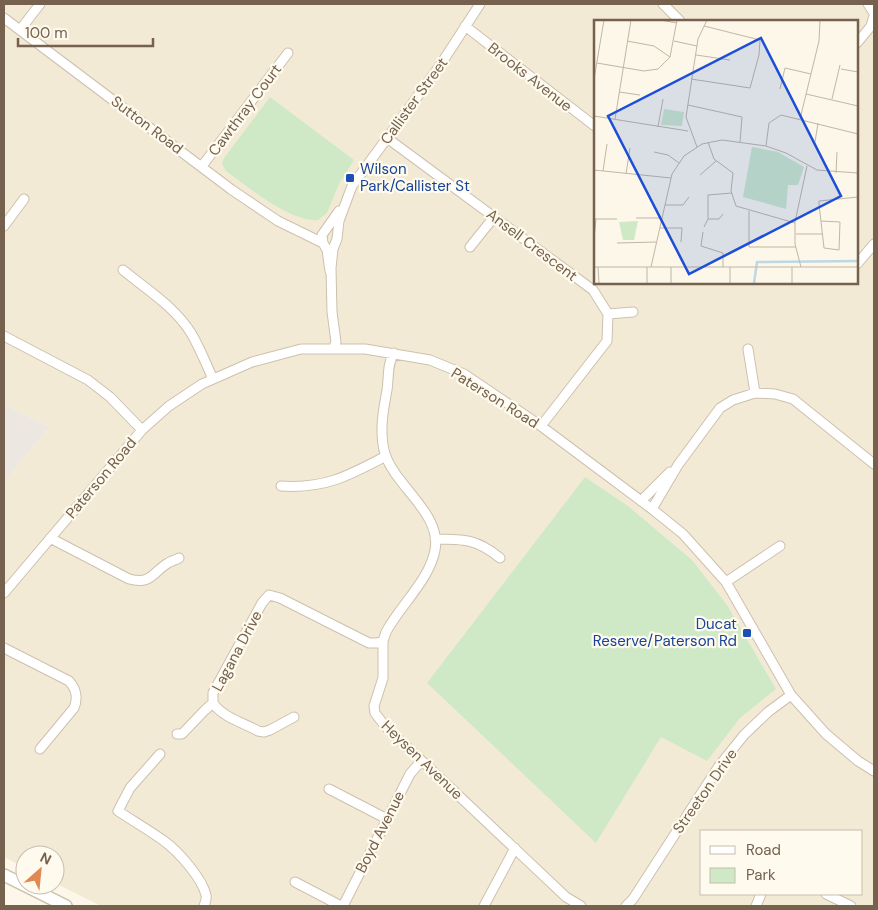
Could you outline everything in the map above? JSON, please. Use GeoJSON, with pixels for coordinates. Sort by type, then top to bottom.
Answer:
{"type":"FeatureCollection","features":[{"type":"Feature","properties":{"kind":"street"},"geometry":{"type":"LineString","coordinates":[[20,30],[40,4]]}},
{"type":"Feature","properties":{"kind":"street","name":"Callister Street"},"geometry":{"type":"LineString","coordinates":[[330,271],[339,220],[352,186],[439,67],[480,4]]}},
{"type":"Feature","properties":{"kind":"street"},"geometry":{"type":"LineString","coordinates":[[663,4],[679,20]]}},
{"type":"Feature","properties":{"kind":"street"},"geometry":{"type":"LineString","coordinates":[[858,42],[871,26],[874,14],[868,4]]}},
{"type":"Feature","properties":{"kind":"street","name":"Sutton Road"},"geometry":{"type":"LineString","coordinates":[[4,18],[257,208],[278,221],[324,243]]}},
{"type":"Feature","properties":{"kind":"street","name":"Brooks Avenue"},"geometry":{"type":"LineString","coordinates":[[465,26],[594,125]]}},
{"type":"Feature","properties":{"kind":"street","name":"Cawthray Court"},"geometry":{"type":"LineString","coordinates":[[202,166],[288,53]]}},
{"type":"Feature","properties":{"kind":"street","name":"Ansell Crescent"},"geometry":{"type":"LineString","coordinates":[[387,138],[593,290],[608,314]]}},
{"type":"Feature","properties":{"kind":"street","name":"Callister Street"},"geometry":{"type":"LineString","coordinates":[[333,349],[336,342],[330,271],[324,243],[321,238],[347,198]]}},
{"type":"Feature","properties":{"kind":"street"},"geometry":{"type":"LineString","coordinates":[[4,226],[24,199]]}},
{"type":"Feature","properties":{"kind":"street"},"geometry":{"type":"LineString","coordinates":[[470,247],[494,217]]}},
{"type":"Feature","properties":{"kind":"street","name":"Sutton Road"},"geometry":{"type":"LineString","coordinates":[[293,228],[326,230]]}},
{"type":"Feature","properties":{"kind":"street"},"geometry":{"type":"LineString","coordinates":[[324,243],[328,246],[336,239],[334,231],[326,230]]}},
{"type":"Feature","properties":{"kind":"street"},"geometry":{"type":"LineString","coordinates":[[858,263],[874,244]]}},
{"type":"Feature","properties":{"kind":"street"},"geometry":{"type":"LineString","coordinates":[[123,270],[163,302],[181,320],[198,345],[213,379]]}},
{"type":"Feature","properties":{"kind":"street"},"geometry":{"type":"LineString","coordinates":[[541,426],[607,341],[608,314],[633,312]]}},
{"type":"Feature","properties":{"kind":"street"},"geometry":{"type":"LineString","coordinates":[[4,336],[88,380],[110,397],[142,430]]}},
{"type":"Feature","properties":{"kind":"street"},"geometry":{"type":"LineString","coordinates":[[748,348],[755,393]]}},
{"type":"Feature","properties":{"kind":"street","name":"Paterson Road"},"geometry":{"type":"LineString","coordinates":[[4,593],[142,430],[169,406],[202,384],[252,362],[301,350],[365,349],[430,360],[464,374],[541,426],[683,534],[726,582],[791,695],[826,734],[858,762],[874,771]]}},
{"type":"Feature","properties":{"kind":"street"},"geometry":{"type":"LineString","coordinates":[[394,353],[396,360],[388,385],[382,426],[383,445],[394,474],[423,508],[431,522],[436,539],[464,539],[487,547],[500,558]]}},
{"type":"Feature","properties":{"kind":"street"},"geometry":{"type":"LineString","coordinates":[[652,509],[678,465],[720,408],[733,400],[755,393],[774,394],[793,399],[873,462]]}},
{"type":"Feature","properties":{"kind":"street"},"geometry":{"type":"LineString","coordinates":[[281,486],[300,487],[337,480],[386,456]]}},
{"type":"Feature","properties":{"kind":"street"},"geometry":{"type":"LineString","coordinates":[[642,501],[678,465]]}},
{"type":"Feature","properties":{"kind":"street"},"geometry":{"type":"LineString","coordinates":[[50,538],[129,579],[142,582],[149,579],[168,563],[179,558]]}},
{"type":"Feature","properties":{"kind":"street","name":"Heysen Avenue"},"geometry":{"type":"LineString","coordinates":[[436,539],[436,550],[430,566],[390,624],[383,641],[384,678],[375,700],[375,713],[380,721],[566,897],[581,906]]}},
{"type":"Feature","properties":{"kind":"street"},"geometry":{"type":"LineString","coordinates":[[726,582],[780,546]]}},
{"type":"Feature","properties":{"kind":"street","name":"Lagana Drive"},"geometry":{"type":"LineString","coordinates":[[177,734],[182,734],[213,703],[213,694],[262,603],[270,595],[280,598],[361,638],[378,638],[383,641]]}},
{"type":"Feature","properties":{"kind":"street"},"geometry":{"type":"LineString","coordinates":[[4,648],[69,681],[76,691],[74,708],[40,749]]}},
{"type":"Feature","properties":{"kind":"street","name":"Streeton Drive"},"geometry":{"type":"LineString","coordinates":[[629,904],[720,766],[744,735],[768,712],[791,695]]}},
{"type":"Feature","properties":{"kind":"street"},"geometry":{"type":"LineString","coordinates":[[213,703],[217,709],[258,731],[264,732],[294,717]]}},
{"type":"Feature","properties":{"kind":"street"},"geometry":{"type":"LineString","coordinates":[[160,754],[130,788],[118,811],[165,842],[175,851],[194,873],[205,893],[204,906]]}},
{"type":"Feature","properties":{"kind":"street","name":"Boyd Avenue"},"geometry":{"type":"LineString","coordinates":[[342,906],[410,774],[421,760]]}},
{"type":"Feature","properties":{"kind":"street"},"geometry":{"type":"LineString","coordinates":[[329,789],[387,819]]}},
{"type":"Feature","properties":{"kind":"street"},"geometry":{"type":"LineString","coordinates":[[484,906],[515,848]]}},
{"type":"Feature","properties":{"kind":"street"},"geometry":{"type":"LineString","coordinates":[[4,875],[66,906]]}},
{"type":"Feature","properties":{"kind":"street"},"geometry":{"type":"LineString","coordinates":[[295,882],[342,906]]}},
{"type":"Feature","properties":{"kind":"street"},"geometry":{"type":"LineString","coordinates":[[828,895],[851,906]]}},
{"type":"Feature","properties":{"kind":"shaded area"},"geometry":{"type":"Polygon","coordinates":[[[4,4],[874,4],[874,906],[101,906],[65,888],[65,845],[15,845],[15,863],[4,857],[4,482],[49,427],[4,404],[4,4]]]}},
{"type":"Feature","properties":{"kind":"shaded area"},"geometry":{"type":"Polygon","coordinates":[[[4,404],[49,427],[4,482],[4,404]]]}},
{"type":"Feature","properties":{"kind":"green space"},"geometry":{"type":"Polygon","coordinates":[[[270,97],[354,160],[339,184],[327,213],[318,220],[295,216],[283,210],[226,171],[222,164],[224,158],[270,97]]]}},
{"type":"Feature","properties":{"kind":"green space"},"geometry":{"type":"Polygon","coordinates":[[[585,477],[628,506],[692,560],[727,605],[776,689],[740,718],[707,761],[661,737],[596,843],[427,683],[585,477]]]}},
{"type":"Feature","properties":{"kind":"place","name":"Wilson Park/Callister St"},"geometry":{"type":"Point","coordinates":[350,178]}},
{"type":"Feature","properties":{"kind":"place","name":"Ducat Reserve/Paterson Rd"},"geometry":{"type":"Point","coordinates":[747,633]}}]}
